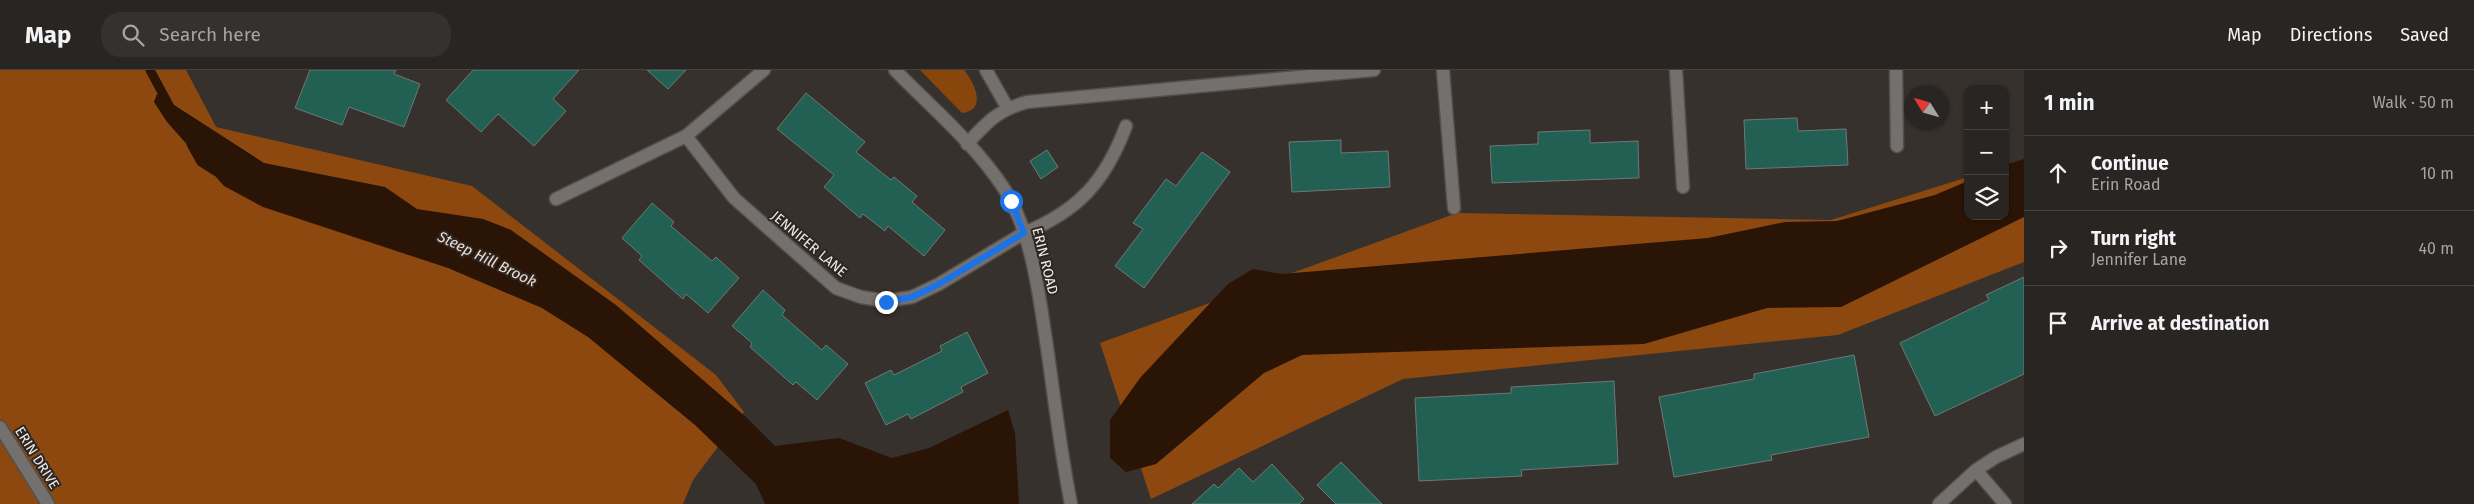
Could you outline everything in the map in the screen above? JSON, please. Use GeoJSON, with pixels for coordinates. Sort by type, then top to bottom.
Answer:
{"type":"FeatureCollection","features":[{"type":"Feature","properties":{"kind":"street"},"geometry":{"type":"LineString","coordinates":[[556,199],[686,136],[764,70]]}},
{"type":"Feature","properties":{"kind":"street","name":"ERIN ROAD"},"geometry":{"type":"LineString","coordinates":[[894,70],[967,144],[1004,188],[1024,233],[1039,295],[1063,463],[1071,504]]}},
{"type":"Feature","properties":{"kind":"street"},"geometry":{"type":"LineString","coordinates":[[986,70],[1007,108]]}},
{"type":"Feature","properties":{"kind":"street"},"geometry":{"type":"LineString","coordinates":[[967,144],[990,119],[1007,108],[1027,102],[1091,94],[1374,70]]}},
{"type":"Feature","properties":{"kind":"street"},"geometry":{"type":"LineString","coordinates":[[1443,70],[1454,208]]}},
{"type":"Feature","properties":{"kind":"street"},"geometry":{"type":"LineString","coordinates":[[1676,70],[1683,187]]}},
{"type":"Feature","properties":{"kind":"street"},"geometry":{"type":"LineString","coordinates":[[1896,70],[1897,146]]}},
{"type":"Feature","properties":{"kind":"street","name":"JENNIFER LANE"},"geometry":{"type":"LineString","coordinates":[[686,136],[734,198],[836,288],[861,297],[886,302],[912,297],[939,284],[1024,233],[1051,222],[1080,202],[1116,152],[1126,126]]}},
{"type":"Feature","properties":{"kind":"street","name":"ERIN DRIVE"},"geometry":{"type":"LineString","coordinates":[[0,427],[48,504]]}},
{"type":"Feature","properties":{"kind":"street"},"geometry":{"type":"LineString","coordinates":[[1939,504],[1976,470],[1996,457],[2024,444]]}},
{"type":"Feature","properties":{"kind":"street"},"geometry":{"type":"LineString","coordinates":[[1976,470],[2006,504]]}},
{"type":"Feature","properties":{"kind":"shaded area"},"geometry":{"type":"Polygon","coordinates":[[[0,70],[186,70],[216,127],[472,186],[716,375],[744,412],[693,480],[683,504],[0,504],[0,70]]]}},
{"type":"Feature","properties":{"kind":"shaded area"},"geometry":{"type":"Polygon","coordinates":[[[920,70],[964,70],[975,88],[977,101],[975,107],[970,111],[962,113],[920,70]]]}},
{"type":"Feature","properties":{"kind":"shaded area"},"geometry":{"type":"Polygon","coordinates":[[[2024,159],[2024,262],[1838,335],[1403,379],[1151,499],[1100,343],[1457,213],[1831,220],[1964,178],[1964,220],[2009,220],[2009,204],[2024,159]]]}},
{"type":"Feature","properties":{"kind":"water"},"geometry":{"type":"Polygon","coordinates":[[[157,94],[264,163],[385,187],[417,209],[483,219],[511,230],[616,305],[747,418],[775,446],[839,438],[892,458],[929,448],[1008,410],[1015,433],[1019,504],[765,504],[756,484],[695,425],[588,337],[542,308],[448,268],[263,207],[224,186],[167,122],[154,102],[157,94]]]}},
{"type":"Feature","properties":{"kind":"water"},"geometry":{"type":"Polygon","coordinates":[[[2024,159],[2024,217],[1841,307],[1767,308],[1644,344],[1302,355],[1264,373],[1156,464],[1126,472],[1110,458],[1110,420],[1140,378],[1228,284],[1253,269],[1282,274],[1708,238],[1785,222],[1837,221],[1935,195],[1964,183],[1964,220],[2009,220],[2009,164],[2024,159]]]}},
{"type":"Feature","properties":{"kind":"building"},"geometry":{"type":"Polygon","coordinates":[[[310,70],[396,70],[394,74],[420,84],[404,127],[349,107],[342,125],[295,108],[310,70]]]}},
{"type":"Feature","properties":{"kind":"building"},"geometry":{"type":"Polygon","coordinates":[[[473,70],[579,70],[553,99],[566,111],[534,146],[498,114],[481,132],[446,100],[473,70]]]}},
{"type":"Feature","properties":{"kind":"building"},"geometry":{"type":"Polygon","coordinates":[[[647,70],[686,70],[668,89],[647,70]]]}},
{"type":"Feature","properties":{"kind":"building"},"geometry":{"type":"Polygon","coordinates":[[[806,93],[865,142],[856,152],[891,180],[894,177],[917,196],[912,202],[945,230],[924,256],[888,226],[885,231],[863,214],[860,218],[824,187],[834,175],[777,129],[806,93]]]}},
{"type":"Feature","properties":{"kind":"building"},"geometry":{"type":"Polygon","coordinates":[[[1797,118],[1798,131],[1846,129],[1848,165],[1746,169],[1744,120],[1797,118]]]}},
{"type":"Feature","properties":{"kind":"building"},"geometry":{"type":"Polygon","coordinates":[[[1590,130],[1590,143],[1638,141],[1639,178],[1492,183],[1490,146],[1538,144],[1538,132],[1590,130]]]}},
{"type":"Feature","properties":{"kind":"building"},"geometry":{"type":"Polygon","coordinates":[[[1341,140],[1341,153],[1388,151],[1390,187],[1292,192],[1289,142],[1341,140]]]}},
{"type":"Feature","properties":{"kind":"building"},"geometry":{"type":"Polygon","coordinates":[[[1047,150],[1058,167],[1041,179],[1030,161],[1047,150]]]}},
{"type":"Feature","properties":{"kind":"building"},"geometry":{"type":"Polygon","coordinates":[[[1202,152],[1230,172],[1144,288],[1115,266],[1143,229],[1133,223],[1166,179],[1176,186],[1202,152]]]}},
{"type":"Feature","properties":{"kind":"building"},"geometry":{"type":"Polygon","coordinates":[[[652,203],[674,222],[671,226],[712,261],[716,257],[739,278],[708,313],[686,294],[683,299],[639,260],[642,256],[622,238],[652,203]]]}},
{"type":"Feature","properties":{"kind":"building"},"geometry":{"type":"Polygon","coordinates":[[[2024,277],[2024,374],[1935,416],[1900,343],[1989,300],[1986,295],[2024,277]]]}},
{"type":"Feature","properties":{"kind":"building"},"geometry":{"type":"Polygon","coordinates":[[[763,290],[785,310],[782,315],[822,350],[826,345],[848,364],[817,400],[796,382],[793,385],[750,347],[752,343],[732,326],[763,290]]]}},
{"type":"Feature","properties":{"kind":"building"},"geometry":{"type":"Polygon","coordinates":[[[967,332],[988,373],[961,387],[963,392],[911,419],[908,414],[886,425],[865,383],[891,370],[894,375],[942,351],[940,346],[967,332]]]}},
{"type":"Feature","properties":{"kind":"building"},"geometry":{"type":"Polygon","coordinates":[[[1854,355],[1869,437],[1771,455],[1772,460],[1674,477],[1659,397],[1754,379],[1754,374],[1854,355]]]}},
{"type":"Feature","properties":{"kind":"building"},"geometry":{"type":"Polygon","coordinates":[[[1614,381],[1618,464],[1521,470],[1522,476],[1419,481],[1415,398],[1511,393],[1511,387],[1614,381]]]}},
{"type":"Feature","properties":{"kind":"building"},"geometry":{"type":"Polygon","coordinates":[[[1341,462],[1382,504],[1336,504],[1317,485],[1341,462]]]}},
{"type":"Feature","properties":{"kind":"building"},"geometry":{"type":"Polygon","coordinates":[[[1272,464],[1304,499],[1299,504],[1192,504],[1214,484],[1218,488],[1239,468],[1253,482],[1272,464]]]}},
{"type":"Feature","properties":{"kind":"waterway","name":"Steep Hill Brook"},"geometry":{"type":"LineString","coordinates":[[150,70],[171,109]]}},
{"type":"Feature","properties":{"kind":"waterway","name":"Steep Hill Brook"},"geometry":{"type":"LineString","coordinates":[[191,144],[201,162],[215,171]]}},
{"type":"Feature","properties":{"kind":"route"},"geometry":{"type":"LineString","coordinates":[[886,302],[912,297],[939,284],[1024,233],[1011,201]]}}]}
